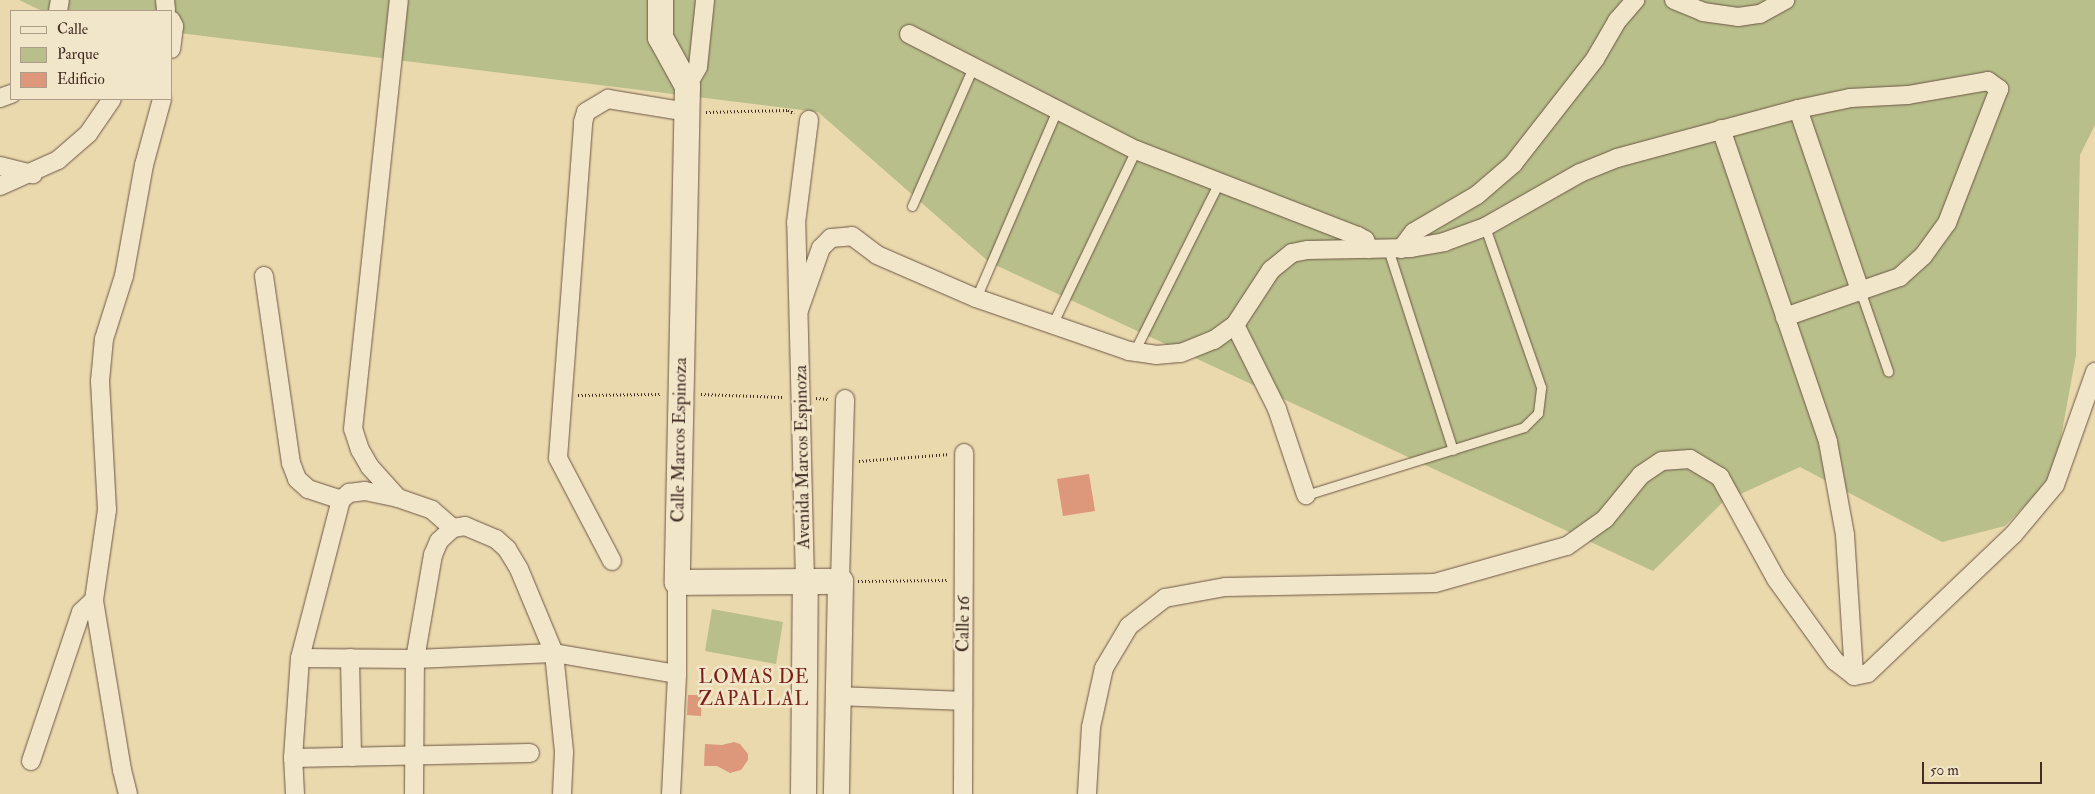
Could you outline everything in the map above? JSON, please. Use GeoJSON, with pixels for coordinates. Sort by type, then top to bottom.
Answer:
{"type":"FeatureCollection","features":[{"type":"Feature","properties":{"kind":"street"},"geometry":{"type":"LineString","coordinates":[[398,498],[370,467],[360,450],[353,429],[400,0]]}},
{"type":"Feature","properties":{"kind":"street"},"geometry":{"type":"LineString","coordinates":[[660,0],[660,37],[687,86]]}},
{"type":"Feature","properties":{"kind":"street"},"geometry":{"type":"LineString","coordinates":[[687,86],[698,67],[705,0]]}},
{"type":"Feature","properties":{"kind":"street"},"geometry":{"type":"LineString","coordinates":[[1395,249],[1414,232],[1470,200],[1513,164],[1583,75],[1635,0]]}},
{"type":"Feature","properties":{"kind":"street"},"geometry":{"type":"LineString","coordinates":[[1674,0],[1703,12],[1738,17],[1760,14],[1785,0]]}},
{"type":"Feature","properties":{"kind":"street"},"geometry":{"type":"LineString","coordinates":[[172,22],[174,26],[172,41]]}},
{"type":"Feature","properties":{"kind":"street"},"geometry":{"type":"LineString","coordinates":[[909,34],[1136,150],[1358,236],[1365,240],[1369,249]]}},
{"type":"Feature","properties":{"kind":"street"},"geometry":{"type":"LineString","coordinates":[[800,310],[821,248],[831,238],[840,235],[852,236],[877,255],[976,298],[1134,352],[1156,356],[1186,352],[1214,340],[1235,324],[1271,270],[1285,257],[1308,250],[1395,249],[1444,242],[1485,227],[1598,165],[1647,148],[1798,109],[1850,98],[1908,95],[1988,81],[1999,89],[1947,223],[1936,241],[1900,277],[1861,293],[1785,317]]}},
{"type":"Feature","properties":{"kind":"street","name":"Calle Marcos Espinoza"},"geometry":{"type":"LineString","coordinates":[[671,794],[677,674],[677,582],[687,86]]}},
{"type":"Feature","properties":{"kind":"street"},"geometry":{"type":"LineString","coordinates":[[612,560],[558,458],[583,122],[586,112],[608,99],[687,112]]}},
{"type":"Feature","properties":{"kind":"street"},"geometry":{"type":"LineString","coordinates":[[0,186],[33,174],[58,160],[88,134],[111,100]]}},
{"type":"Feature","properties":{"kind":"street"},"geometry":{"type":"LineString","coordinates":[[128,794],[122,770],[94,600],[107,510],[107,473],[100,420],[104,339],[124,276],[144,165],[162,100]]}},
{"type":"Feature","properties":{"kind":"street"},"geometry":{"type":"LineString","coordinates":[[1798,109],[1861,293]]}},
{"type":"Feature","properties":{"kind":"street","name":"Avenida Marcos Espinoza"},"geometry":{"type":"LineString","coordinates":[[803,794],[805,581],[800,310],[796,223],[809,120]]}},
{"type":"Feature","properties":{"kind":"street"},"geometry":{"type":"LineString","coordinates":[[1721,129],[1818,408],[1836,476],[1846,535],[1854,676]]}},
{"type":"Feature","properties":{"kind":"street"},"geometry":{"type":"LineString","coordinates":[[0,166],[33,174]]}},
{"type":"Feature","properties":{"kind":"street"},"geometry":{"type":"LineString","coordinates":[[264,276],[291,463],[297,479],[308,489],[342,500]]}},
{"type":"Feature","properties":{"kind":"street"},"geometry":{"type":"LineString","coordinates":[[1235,324],[1277,409],[1306,495]]}},
{"type":"Feature","properties":{"kind":"street"},"geometry":{"type":"LineString","coordinates":[[1854,676],[1868,673],[2013,535],[2055,485],[2095,372]]}},
{"type":"Feature","properties":{"kind":"street","name":"Avenida Marcos Espinoza"},"geometry":{"type":"LineString","coordinates":[[836,794],[845,399]]}},
{"type":"Feature","properties":{"kind":"street","name":"Calle 16"},"geometry":{"type":"LineString","coordinates":[[963,794],[964,453]]}},
{"type":"Feature","properties":{"kind":"street"},"geometry":{"type":"LineString","coordinates":[[1087,794],[1091,727],[1104,668],[1129,626],[1165,598],[1225,587],[1435,583],[1567,546],[1604,519],[1641,475],[1662,461],[1690,459],[1720,477],[1776,579],[1836,661],[1854,676]]}},
{"type":"Feature","properties":{"kind":"street"},"geometry":{"type":"LineString","coordinates":[[295,794],[293,758],[300,658],[342,500],[349,493],[365,491],[398,498],[432,510],[453,528]]}},
{"type":"Feature","properties":{"kind":"street"},"geometry":{"type":"LineString","coordinates":[[414,794],[415,659],[433,555],[439,541],[453,528],[466,526],[483,532],[507,549],[519,569],[554,653],[564,742],[562,794]]}},
{"type":"Feature","properties":{"kind":"street"},"geometry":{"type":"LineString","coordinates":[[677,582],[840,581]]}},
{"type":"Feature","properties":{"kind":"street"},"geometry":{"type":"LineString","coordinates":[[31,761],[81,612],[94,600]]}},
{"type":"Feature","properties":{"kind":"street"},"geometry":{"type":"LineString","coordinates":[[300,658],[415,659],[554,653],[677,674]]}},
{"type":"Feature","properties":{"kind":"street"},"geometry":{"type":"LineString","coordinates":[[350,658],[352,757]]}},
{"type":"Feature","properties":{"kind":"street"},"geometry":{"type":"LineString","coordinates":[[839,696],[963,701]]}},
{"type":"Feature","properties":{"kind":"street"},"geometry":{"type":"LineString","coordinates":[[293,758],[530,753]]}},
{"type":"Feature","properties":{"kind":"lane"},"geometry":{"type":"LineString","coordinates":[[912,206],[973,67]]}},
{"type":"Feature","properties":{"kind":"lane"},"geometry":{"type":"LineString","coordinates":[[976,298],[1057,110]]}},
{"type":"Feature","properties":{"kind":"lane"},"geometry":{"type":"LineString","coordinates":[[1052,324],[1136,150]]}},
{"type":"Feature","properties":{"kind":"lane"},"geometry":{"type":"LineString","coordinates":[[1134,352],[1219,182]]}},
{"type":"Feature","properties":{"kind":"lane"},"geometry":{"type":"LineString","coordinates":[[1306,495],[1524,428],[1534,419],[1542,405],[1542,388],[1485,227]]}},
{"type":"Feature","properties":{"kind":"lane"},"geometry":{"type":"LineString","coordinates":[[1395,249],[1453,450]]}},
{"type":"Feature","properties":{"kind":"lane"},"geometry":{"type":"LineString","coordinates":[[1861,293],[1888,371]]}},
{"type":"Feature","properties":{"kind":"path"},"geometry":{"type":"LineString","coordinates":[[687,112],[788,110],[809,120]]}},
{"type":"Feature","properties":{"kind":"path"},"geometry":{"type":"LineString","coordinates":[[562,395],[681,394],[845,399]]}},
{"type":"Feature","properties":{"kind":"path"},"geometry":{"type":"LineString","coordinates":[[844,464],[871,458],[964,453]]}},
{"type":"Feature","properties":{"kind":"path"},"geometry":{"type":"LineString","coordinates":[[840,581],[965,580]]}},
{"type":"Feature","properties":{"kind":"green space"},"geometry":{"type":"Polygon","coordinates":[[[19,0],[2095,0],[2095,125],[2080,155],[2076,355],[2054,476],[2005,526],[1942,542],[1800,467],[1723,502],[1653,571],[989,262],[818,112],[172,32],[172,10],[40,10],[19,0]]]}},
{"type":"Feature","properties":{"kind":"green space"},"geometry":{"type":"Polygon","coordinates":[[[712,609],[783,622],[776,664],[705,651],[712,609]]]}},
{"type":"Feature","properties":{"kind":"building"},"geometry":{"type":"Polygon","coordinates":[[[1089,474],[1095,511],[1063,516],[1057,479],[1089,474]]]}},
{"type":"Feature","properties":{"kind":"building"},"geometry":{"type":"Polygon","coordinates":[[[688,695],[702,695],[701,716],[687,715],[688,695]]]}},
{"type":"Feature","properties":{"kind":"building"},"geometry":{"type":"Polygon","coordinates":[[[734,742],[740,744],[748,754],[748,760],[741,770],[730,773],[717,766],[704,766],[705,744],[722,745],[734,742]]]}},
{"type":"Feature","properties":{"kind":"district","name":"LOMAS DE ZAPALLAL"},"geometry":{"type":"Point","coordinates":[754,689]}}]}
